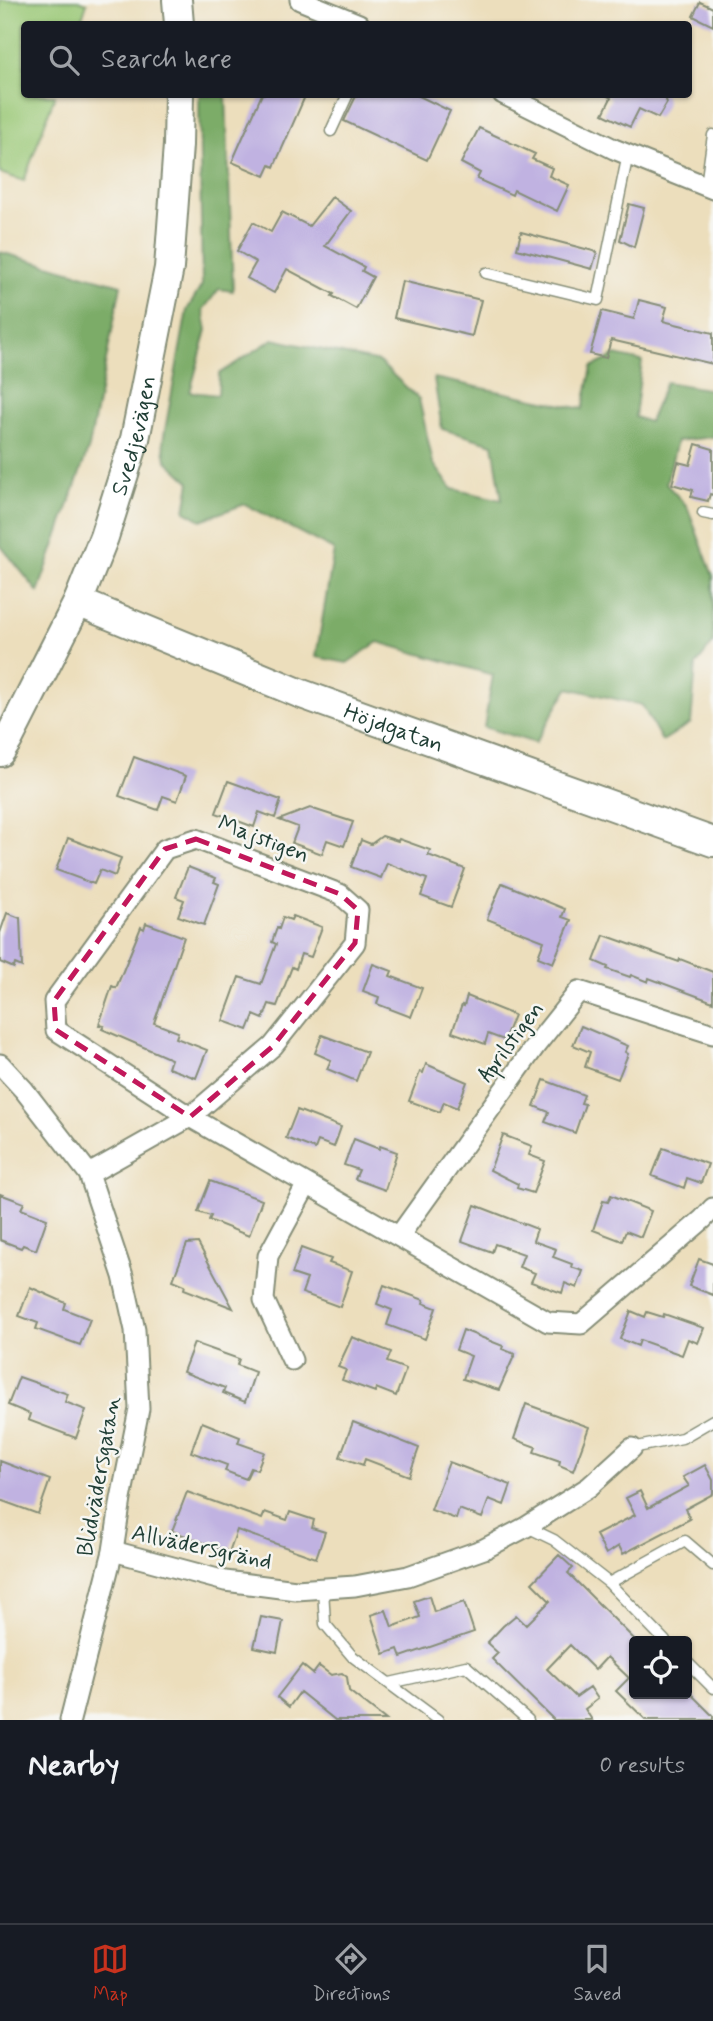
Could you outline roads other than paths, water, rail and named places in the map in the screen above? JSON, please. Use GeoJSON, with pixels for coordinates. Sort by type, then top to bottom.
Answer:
{"type":"FeatureCollection","features":[{"type":"Feature","properties":{"kind":"street"},"geometry":{"type":"LineString","coordinates":[[177,0],[179,21]]}},
{"type":"Feature","properties":{"kind":"street"},"geometry":{"type":"LineString","coordinates":[[300,0],[352,21]]}},
{"type":"Feature","properties":{"kind":"street","name":"Svedjevägen"},"geometry":{"type":"LineString","coordinates":[[0,752],[78,602],[104,537],[135,439],[169,268],[179,98]]}},
{"type":"Feature","properties":{"kind":"street"},"geometry":{"type":"LineString","coordinates":[[511,98],[628,154],[709,188]]}},
{"type":"Feature","properties":{"kind":"street","name":"Höjdgatan"},"geometry":{"type":"LineString","coordinates":[[78,602],[299,693],[713,842]]}},
{"type":"Feature","properties":{"kind":"street","name":"Majstigen"},"geometry":{"type":"LineString","coordinates":[[89,1174],[190,1117],[273,1046],[355,943],[358,909],[340,894],[196,838],[165,849],[54,1001],[56,1030],[190,1117]]}},
{"type":"Feature","properties":{"kind":"street","name":"Aprilstigen"},"geometry":{"type":"LineString","coordinates":[[399,1236],[536,1045],[579,991],[713,1034]]}},
{"type":"Feature","properties":{"kind":"street","name":"Blidvädersgatan"},"geometry":{"type":"LineString","coordinates":[[0,1064],[24,1090],[89,1174],[123,1276],[135,1330],[139,1409],[113,1551],[70,1720]]}},
{"type":"Feature","properties":{"kind":"street"},"geometry":{"type":"LineString","coordinates":[[190,1117],[548,1322],[581,1324],[713,1208]]}},
{"type":"Feature","properties":{"kind":"street"},"geometry":{"type":"LineString","coordinates":[[292,1360],[264,1300],[268,1256],[307,1184]]}},
{"type":"Feature","properties":{"kind":"street","name":"Allvädersgränd"},"geometry":{"type":"LineString","coordinates":[[113,1551],[225,1581],[296,1590],[355,1586],[408,1576],[484,1549],[526,1527],[589,1487],[632,1447]]}},
{"type":"Feature","properties":{"kind":"lane"},"geometry":{"type":"LineString","coordinates":[[331,131],[346,98]]}},
{"type":"Feature","properties":{"kind":"lane"},"geometry":{"type":"LineString","coordinates":[[709,188],[713,135]]}},
{"type":"Feature","properties":{"kind":"lane"},"geometry":{"type":"LineString","coordinates":[[486,273],[598,300],[628,154]]}},
{"type":"Feature","properties":{"kind":"lane","name":"Allvädersgränd"},"geometry":{"type":"LineString","coordinates":[[632,1447],[682,1438],[713,1420]]}},
{"type":"Feature","properties":{"kind":"lane"},"geometry":{"type":"LineString","coordinates":[[526,1527],[554,1540],[609,1583],[660,1636]]}},
{"type":"Feature","properties":{"kind":"lane"},"geometry":{"type":"LineString","coordinates":[[609,1583],[685,1541],[713,1565]]}},
{"type":"Feature","properties":{"kind":"lane"},"geometry":{"type":"LineString","coordinates":[[323,1588],[325,1624],[352,1656],[438,1720]]}},
{"type":"Feature","properties":{"kind":"lane"},"geometry":{"type":"LineString","coordinates":[[390,1683],[466,1667],[528,1720]]}},
{"type":"Feature","properties":{"kind":"lane"},"geometry":{"type":"LineString","coordinates":[[692,1667],[713,1688]]}}]}
